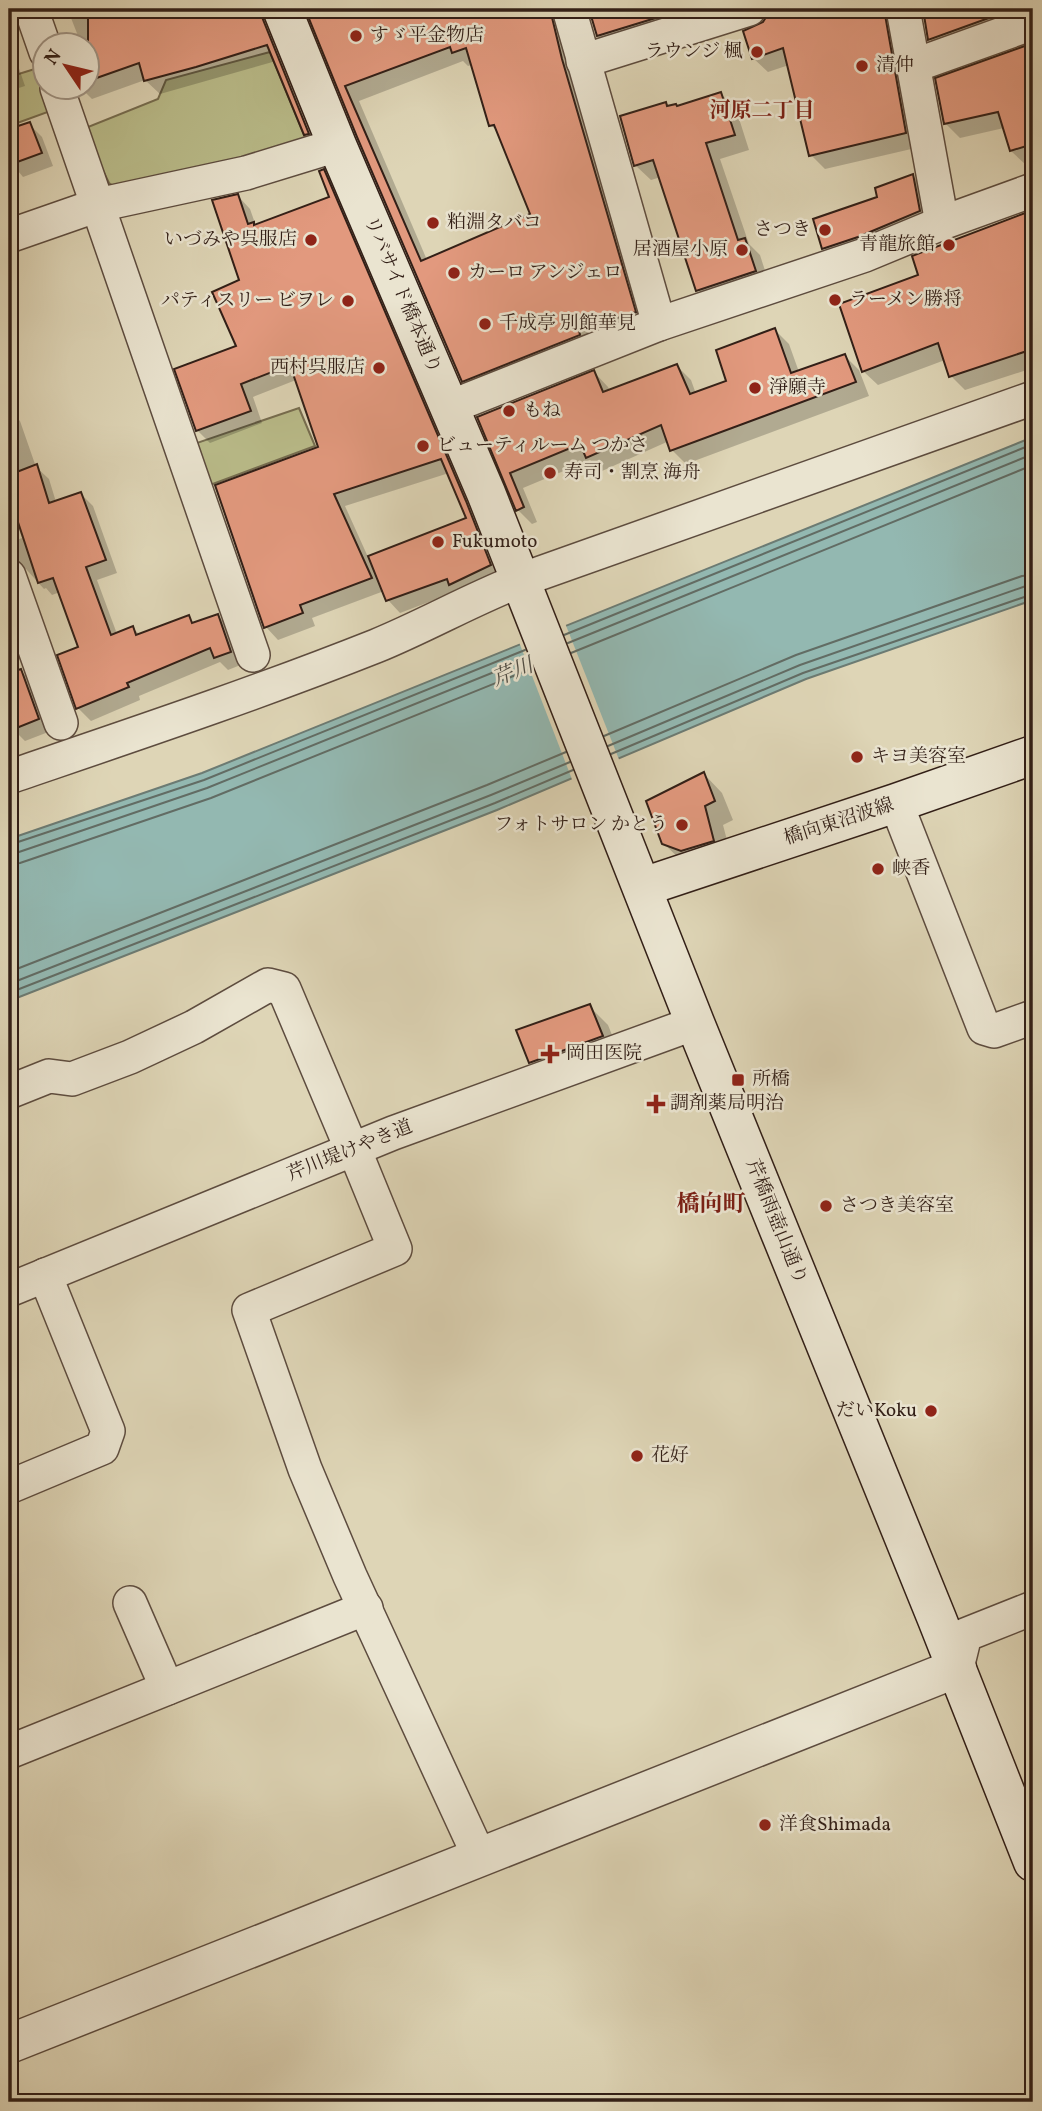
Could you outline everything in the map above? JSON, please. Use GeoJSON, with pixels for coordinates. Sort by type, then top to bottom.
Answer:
{"type":"FeatureCollection","features":[{"type":"Feature","properties":{"kind":"main road","name":"リバサイド橋本通り"},"geometry":{"type":"LineString","coordinates":[[282,9],[527,595]]}},
{"type":"Feature","properties":{"kind":"main road","name":"芹橋雨壺山通り"},"geometry":{"type":"LineString","coordinates":[[527,595],[695,1023],[1033,1862]]}},
{"type":"Feature","properties":{"kind":"main road","name":"橋向東沼波線"},"geometry":{"type":"LineString","coordinates":[[643,887],[1033,755]]}},
{"type":"Feature","properties":{"kind":"main road"},"geometry":{"type":"LineString","coordinates":[[9,2044],[957,1668]]}},
{"type":"Feature","properties":{"kind":"street"},"geometry":{"type":"LineString","coordinates":[[31,9],[39,32]]}},
{"type":"Feature","properties":{"kind":"street"},"geometry":{"type":"LineString","coordinates":[[569,9],[659,324]]}},
{"type":"Feature","properties":{"kind":"street"},"geometry":{"type":"LineString","coordinates":[[583,61],[749,9]]}},
{"type":"Feature","properties":{"kind":"street"},"geometry":{"type":"LineString","coordinates":[[903,9],[942,223]]}},
{"type":"Feature","properties":{"kind":"street"},"geometry":{"type":"LineString","coordinates":[[913,66],[1033,23]]}},
{"type":"Feature","properties":{"kind":"street"},"geometry":{"type":"LineString","coordinates":[[62,102],[253,655]]}},
{"type":"Feature","properties":{"kind":"street"},"geometry":{"type":"LineString","coordinates":[[9,236],[98,205],[246,173],[337,145]]}},
{"type":"Feature","properties":{"kind":"street"},"geometry":{"type":"LineString","coordinates":[[450,407],[659,324],[865,256],[942,223],[1033,190]]}},
{"type":"Feature","properties":{"kind":"street"},"geometry":{"type":"LineString","coordinates":[[9,776],[188,716],[378,645],[497,590],[527,595],[1033,398]]}},
{"type":"Feature","properties":{"kind":"street"},"geometry":{"type":"LineString","coordinates":[[9,576],[61,723]]}},
{"type":"Feature","properties":{"kind":"street"},"geometry":{"type":"LineString","coordinates":[[896,803],[984,1028],[994,1031],[1033,1017]]}},
{"type":"Feature","properties":{"kind":"street"},"geometry":{"type":"LineString","coordinates":[[9,1093],[49,1076],[72,1079],[130,1057],[194,1027],[268,985],[284,989],[395,1249],[249,1310],[305,1469],[350,1576],[479,1856]]}},
{"type":"Feature","properties":{"kind":"street","name":"芹川堤けやき道"},"geometry":{"type":"LineString","coordinates":[[9,1290],[352,1150],[695,1023]]}},
{"type":"Feature","properties":{"kind":"street"},"geometry":{"type":"LineString","coordinates":[[9,1487],[102,1447],[108,1431],[45,1275]]}},
{"type":"Feature","properties":{"kind":"street"},"geometry":{"type":"LineString","coordinates":[[130,1603],[167,1688]]}},
{"type":"Feature","properties":{"kind":"street"},"geometry":{"type":"LineString","coordinates":[[9,1752],[366,1608]]}},
{"type":"Feature","properties":{"kind":"street"},"geometry":{"type":"LineString","coordinates":[[957,1668],[965,1635],[1033,1608]]}},
{"type":"Feature","properties":{"kind":"green space"},"geometry":{"type":"Polygon","coordinates":[[[270,52],[307,142],[119,190],[109,183],[83,129],[158,99],[166,80],[270,52]]]}},
{"type":"Feature","properties":{"kind":"green space"},"geometry":{"type":"Polygon","coordinates":[[[32,70],[32,102],[54,102],[56,109],[9,126],[9,77],[32,70]]]}},
{"type":"Feature","properties":{"kind":"green space"},"geometry":{"type":"Polygon","coordinates":[[[299,408],[315,446],[202,488],[188,446],[299,408]]]}},
{"type":"Feature","properties":{"kind":"water","name":"芹川"},"geometry":{"type":"Polygon","coordinates":[[[1033,437],[1033,600],[806,679],[497,810],[9,1001],[9,839],[202,773],[1033,437]]]}},
{"type":"Feature","properties":{"kind":"pier"},"geometry":{"type":"Polygon","coordinates":[[[565,623],[620,762],[573,782],[519,642],[565,623]]]}},
{"type":"Feature","properties":{"kind":"building"},"geometry":{"type":"Polygon","coordinates":[[[88,9],[261,9],[309,134],[304,135],[267,45],[144,81],[139,63],[102,76],[102,32],[88,32],[88,9]]]}},
{"type":"Feature","properties":{"kind":"building"},"geometry":{"type":"Polygon","coordinates":[[[305,9],[550,9],[562,59],[636,312],[579,330],[580,335],[462,382],[305,9]],[[450,47],[345,86],[421,261],[530,214],[494,125],[489,126],[466,48],[452,53],[450,47]]]}},
{"type":"Feature","properties":{"kind":"building"},"geometry":{"type":"Polygon","coordinates":[[[589,9],[685,9],[597,36],[589,9]]]}},
{"type":"Feature","properties":{"kind":"building"},"geometry":{"type":"Polygon","coordinates":[[[768,9],[884,9],[906,133],[809,156],[783,48],[752,59],[743,31],[763,22],[768,9]]]}},
{"type":"Feature","properties":{"kind":"building"},"geometry":{"type":"Polygon","coordinates":[[[923,9],[1010,9],[1011,10],[928,40],[923,9]]]}},
{"type":"Feature","properties":{"kind":"building"},"geometry":{"type":"Polygon","coordinates":[[[1033,43],[1033,144],[1010,151],[998,112],[944,124],[935,78],[1033,43]]]}},
{"type":"Feature","properties":{"kind":"building"},"geometry":{"type":"Polygon","coordinates":[[[721,92],[735,135],[706,143],[738,240],[745,238],[756,271],[696,291],[653,160],[634,166],[620,116],[666,102],[667,106],[677,106],[721,92]]]}},
{"type":"Feature","properties":{"kind":"building"},"geometry":{"type":"Polygon","coordinates":[[[30,122],[42,153],[9,165],[9,129],[30,122]]]}},
{"type":"Feature","properties":{"kind":"building"},"geometry":{"type":"Polygon","coordinates":[[[324,169],[491,565],[449,585],[447,579],[386,601],[368,556],[466,518],[441,459],[334,494],[372,578],[300,605],[303,613],[264,628],[215,485],[318,447],[290,365],[241,384],[251,411],[196,431],[174,369],[236,346],[212,292],[239,280],[212,200],[238,194],[248,224],[254,222],[254,225],[329,197],[319,171],[324,169]]]}},
{"type":"Feature","properties":{"kind":"building"},"geometry":{"type":"Polygon","coordinates":[[[913,174],[920,211],[822,249],[813,219],[877,197],[875,188],[913,174]]]}},
{"type":"Feature","properties":{"kind":"building"},"geometry":{"type":"Polygon","coordinates":[[[1033,210],[1033,349],[949,377],[938,343],[862,372],[839,304],[918,275],[912,256],[1033,210]]]}},
{"type":"Feature","properties":{"kind":"building"},"geometry":{"type":"Polygon","coordinates":[[[775,328],[791,373],[845,354],[856,382],[670,451],[661,425],[586,458],[580,444],[510,473],[524,507],[516,511],[477,417],[594,370],[603,392],[677,364],[690,394],[726,381],[716,350],[775,328]]]}},
{"type":"Feature","properties":{"kind":"building"},"geometry":{"type":"Polygon","coordinates":[[[37,464],[49,503],[81,492],[106,560],[86,567],[111,635],[133,626],[136,635],[189,615],[192,623],[218,614],[231,652],[214,658],[210,648],[127,683],[129,687],[76,709],[57,655],[78,647],[53,578],[38,583],[14,510],[9,513],[9,475],[37,464]]]}},
{"type":"Feature","properties":{"kind":"building"},"geometry":{"type":"Polygon","coordinates":[[[21,669],[39,719],[9,731],[9,673],[21,669]]]}},
{"type":"Feature","properties":{"kind":"building","name":"フォトサロン かとう"},"geometry":{"type":"Polygon","coordinates":[[[704,772],[715,801],[705,806],[714,841],[681,851],[662,844],[646,801],[704,772]]]}},
{"type":"Feature","properties":{"kind":"building","name":"岡田医院"},"geometry":{"type":"Polygon","coordinates":[[[590,1004],[603,1036],[529,1063],[516,1030],[590,1004]]]}},
{"type":"Feature","properties":{"kind":"place","name":"すゞ平金物店"},"geometry":{"type":"Point","coordinates":[356,36]}},
{"type":"Feature","properties":{"kind":"place","name":"ラウンジ 楓"},"geometry":{"type":"Point","coordinates":[757,52]}},
{"type":"Feature","properties":{"kind":"place","name":"清仲"},"geometry":{"type":"Point","coordinates":[862,66]}},
{"type":"Feature","properties":{"kind":"place","name":"粕淵タバコ"},"geometry":{"type":"Point","coordinates":[433,223]}},
{"type":"Feature","properties":{"kind":"place","name":"さつき"},"geometry":{"type":"Point","coordinates":[825,230]}},
{"type":"Feature","properties":{"kind":"place","name":"いづみや呉服店"},"geometry":{"type":"Point","coordinates":[311,240]}},
{"type":"Feature","properties":{"kind":"place","name":"青龍旅館"},"geometry":{"type":"Point","coordinates":[949,245]}},
{"type":"Feature","properties":{"kind":"place","name":"居酒屋小原"},"geometry":{"type":"Point","coordinates":[742,250]}},
{"type":"Feature","properties":{"kind":"place","name":"カーロ アンジェロ"},"geometry":{"type":"Point","coordinates":[454,273]}},
{"type":"Feature","properties":{"kind":"place","name":"ラーメン勝将"},"geometry":{"type":"Point","coordinates":[835,300]}},
{"type":"Feature","properties":{"kind":"place","name":"パティスリー ビヲレ"},"geometry":{"type":"Point","coordinates":[348,301]}},
{"type":"Feature","properties":{"kind":"place","name":"千成亭 別館華見"},"geometry":{"type":"Point","coordinates":[485,324]}},
{"type":"Feature","properties":{"kind":"place","name":"西村呉服店"},"geometry":{"type":"Point","coordinates":[379,368]}},
{"type":"Feature","properties":{"kind":"place","name":"淨願寺"},"geometry":{"type":"Point","coordinates":[755,388]}},
{"type":"Feature","properties":{"kind":"place","name":"もね"},"geometry":{"type":"Point","coordinates":[509,411]}},
{"type":"Feature","properties":{"kind":"place","name":"ビューティルーム つかさ"},"geometry":{"type":"Point","coordinates":[423,446]}},
{"type":"Feature","properties":{"kind":"place","name":"寿司・割烹 海舟"},"geometry":{"type":"Point","coordinates":[550,473]}},
{"type":"Feature","properties":{"kind":"place","name":"Fukumoto"},"geometry":{"type":"Point","coordinates":[438,542]}},
{"type":"Feature","properties":{"kind":"place","name":"キヨ美容室"},"geometry":{"type":"Point","coordinates":[857,757]}},
{"type":"Feature","properties":{"kind":"place","name":"フォトサロン かとう"},"geometry":{"type":"Point","coordinates":[682,825]}},
{"type":"Feature","properties":{"kind":"place","name":"峡香"},"geometry":{"type":"Point","coordinates":[878,869]}},
{"type":"Feature","properties":{"kind":"place","name":"岡田医院"},"geometry":{"type":"Point","coordinates":[550,1054]}},
{"type":"Feature","properties":{"kind":"place","name":"所橋"},"geometry":{"type":"Point","coordinates":[738,1080]}},
{"type":"Feature","properties":{"kind":"place","name":"調剤薬局明治"},"geometry":{"type":"Point","coordinates":[656,1104]}},
{"type":"Feature","properties":{"kind":"place","name":"さつき美容室"},"geometry":{"type":"Point","coordinates":[826,1206]}},
{"type":"Feature","properties":{"kind":"place","name":"だいKoku"},"geometry":{"type":"Point","coordinates":[931,1411]}},
{"type":"Feature","properties":{"kind":"place","name":"花好"},"geometry":{"type":"Point","coordinates":[637,1456]}},
{"type":"Feature","properties":{"kind":"place","name":"洋食Shimada"},"geometry":{"type":"Point","coordinates":[765,1825]}},
{"type":"Feature","properties":{"kind":"district","name":"河原二丁目"},"geometry":{"type":"Point","coordinates":[762,111]}},
{"type":"Feature","properties":{"kind":"district","name":"橋向町"},"geometry":{"type":"Point","coordinates":[711,1205]}}]}
